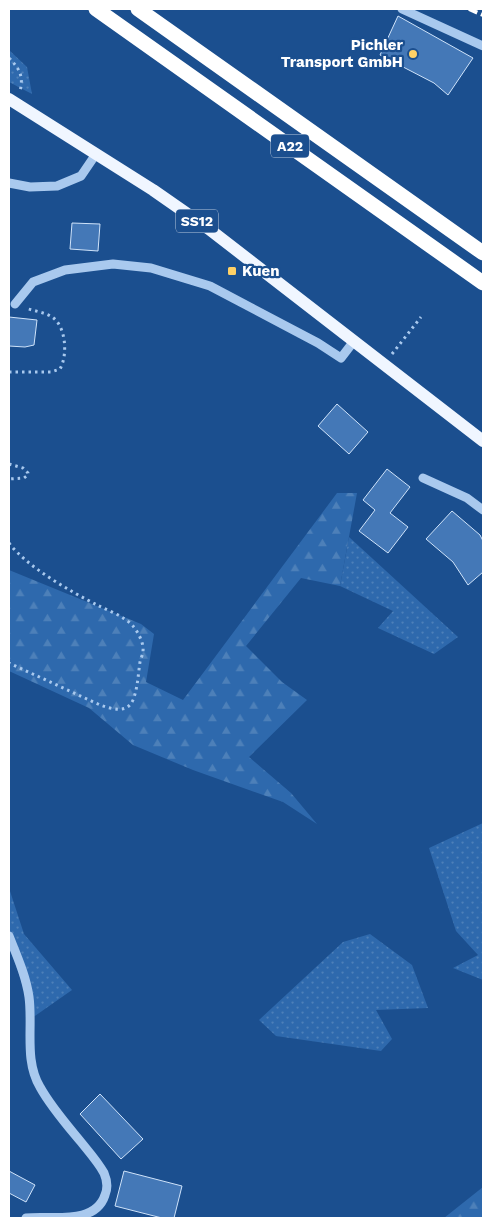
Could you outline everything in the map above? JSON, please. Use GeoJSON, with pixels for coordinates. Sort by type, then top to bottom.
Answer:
{"type":"FeatureCollection","features":[{"type":"Feature","properties":{"kind":"highway","name":"A22"},"geometry":{"type":"LineString","coordinates":[[96,9],[483,283]]}},
{"type":"Feature","properties":{"kind":"highway","name":"A22"},"geometry":{"type":"LineString","coordinates":[[138,9],[483,253]]}},
{"type":"Feature","properties":{"kind":"main road","name":"SS12"},"geometry":{"type":"LineString","coordinates":[[13,101],[154,190],[208,229],[483,441]]}},
{"type":"Feature","properties":{"kind":"street"},"geometry":{"type":"LineString","coordinates":[[402,9],[483,46]]}},
{"type":"Feature","properties":{"kind":"street"},"geometry":{"type":"LineString","coordinates":[[9,183],[30,187],[57,186],[81,176],[96,154]]}},
{"type":"Feature","properties":{"kind":"street"},"geometry":{"type":"LineString","coordinates":[[15,304],[33,282],[65,270],[113,264],[151,268],[210,286],[318,343],[341,358],[354,341]]}},
{"type":"Feature","properties":{"kind":"street"},"geometry":{"type":"LineString","coordinates":[[423,478],[467,498],[483,510]]}},
{"type":"Feature","properties":{"kind":"street"},"geometry":{"type":"LineString","coordinates":[[9,936],[21,965],[29,998],[29,1035],[32,1068],[39,1086],[59,1116],[98,1163],[105,1175],[107,1184],[106,1195],[101,1204],[92,1212],[78,1216],[26,1218]]}},
{"type":"Feature","properties":{"kind":"path"},"geometry":{"type":"LineString","coordinates":[[9,58],[18,67],[22,83],[13,101]]}},
{"type":"Feature","properties":{"kind":"path"},"geometry":{"type":"LineString","coordinates":[[9,372],[51,372],[60,369],[64,362],[62,330],[54,318],[15,304]]}},
{"type":"Feature","properties":{"kind":"path"},"geometry":{"type":"LineString","coordinates":[[384,364],[421,317]]}},
{"type":"Feature","properties":{"kind":"path"},"geometry":{"type":"LineString","coordinates":[[9,464],[23,468],[28,475],[24,478],[9,479]]}},
{"type":"Feature","properties":{"kind":"path"},"geometry":{"type":"LineString","coordinates":[[9,544],[16,552],[44,573],[121,617],[133,626],[140,638],[143,650],[140,661],[140,677],[131,705],[124,709],[115,710],[100,705],[9,663]]}},
{"type":"Feature","properties":{"kind":"green space"},"geometry":{"type":"Polygon","coordinates":[[[9,50],[27,67],[32,94],[9,82],[9,50]]]}},
{"type":"Feature","properties":{"kind":"green space"},"geometry":{"type":"Polygon","coordinates":[[[337,493],[357,493],[340,586],[301,578],[246,646],[282,682],[307,700],[249,757],[291,793],[317,824],[283,802],[193,770],[133,745],[89,708],[9,671],[9,570],[141,624],[154,634],[146,682],[183,700],[337,493]]]}},
{"type":"Feature","properties":{"kind":"green space"},"geometry":{"type":"Polygon","coordinates":[[[349,537],[458,637],[434,654],[378,628],[393,611],[340,586],[349,537]]]}},
{"type":"Feature","properties":{"kind":"green space"},"geometry":{"type":"Polygon","coordinates":[[[483,823],[483,980],[453,968],[478,955],[456,931],[429,848],[483,823]]]}},
{"type":"Feature","properties":{"kind":"green space"},"geometry":{"type":"Polygon","coordinates":[[[9,888],[24,934],[72,990],[32,1018],[9,947],[9,888]]]}},
{"type":"Feature","properties":{"kind":"green space"},"geometry":{"type":"Polygon","coordinates":[[[370,934],[412,965],[428,1008],[376,1010],[392,1039],[381,1051],[276,1036],[259,1020],[343,942],[370,934]]]}},
{"type":"Feature","properties":{"kind":"green space"},"geometry":{"type":"Polygon","coordinates":[[[483,1187],[483,1218],[444,1218],[483,1187]]]}},
{"type":"Feature","properties":{"kind":"building"},"geometry":{"type":"Polygon","coordinates":[[[398,16],[473,58],[448,95],[434,83],[380,55],[398,16]]]}},
{"type":"Feature","properties":{"kind":"building"},"geometry":{"type":"Polygon","coordinates":[[[72,223],[100,224],[98,251],[70,249],[72,223]]]}},
{"type":"Feature","properties":{"kind":"building"},"geometry":{"type":"Polygon","coordinates":[[[9,317],[37,320],[34,345],[25,347],[9,346],[9,317]]]}},
{"type":"Feature","properties":{"kind":"building"},"geometry":{"type":"Polygon","coordinates":[[[337,404],[368,432],[349,454],[318,426],[337,404]]]}},
{"type":"Feature","properties":{"kind":"building"},"geometry":{"type":"Polygon","coordinates":[[[387,469],[410,487],[390,513],[408,527],[388,553],[359,531],[375,510],[363,500],[387,469]]]}},
{"type":"Feature","properties":{"kind":"building"},"geometry":{"type":"Polygon","coordinates":[[[452,511],[480,535],[483,541],[483,572],[468,585],[453,562],[426,539],[452,511]]]}},
{"type":"Feature","properties":{"kind":"building"},"geometry":{"type":"Polygon","coordinates":[[[100,1094],[143,1139],[121,1159],[80,1114],[100,1094]]]}},
{"type":"Feature","properties":{"kind":"building"},"geometry":{"type":"Polygon","coordinates":[[[9,1171],[35,1185],[26,1202],[9,1193],[9,1171]]]}},
{"type":"Feature","properties":{"kind":"building"},"geometry":{"type":"Polygon","coordinates":[[[124,1171],[182,1186],[174,1218],[162,1218],[115,1206],[124,1171]]]}},
{"type":"Feature","properties":{"kind":"railway"},"geometry":{"type":"LineString","coordinates":[[469,9],[483,15]]}},
{"type":"Feature","properties":{"kind":"place","name":"Pichler Transport GmbH"},"geometry":{"type":"Point","coordinates":[413,54]}},
{"type":"Feature","properties":{"kind":"place","name":"Kuen"},"geometry":{"type":"Point","coordinates":[232,271]}}]}
